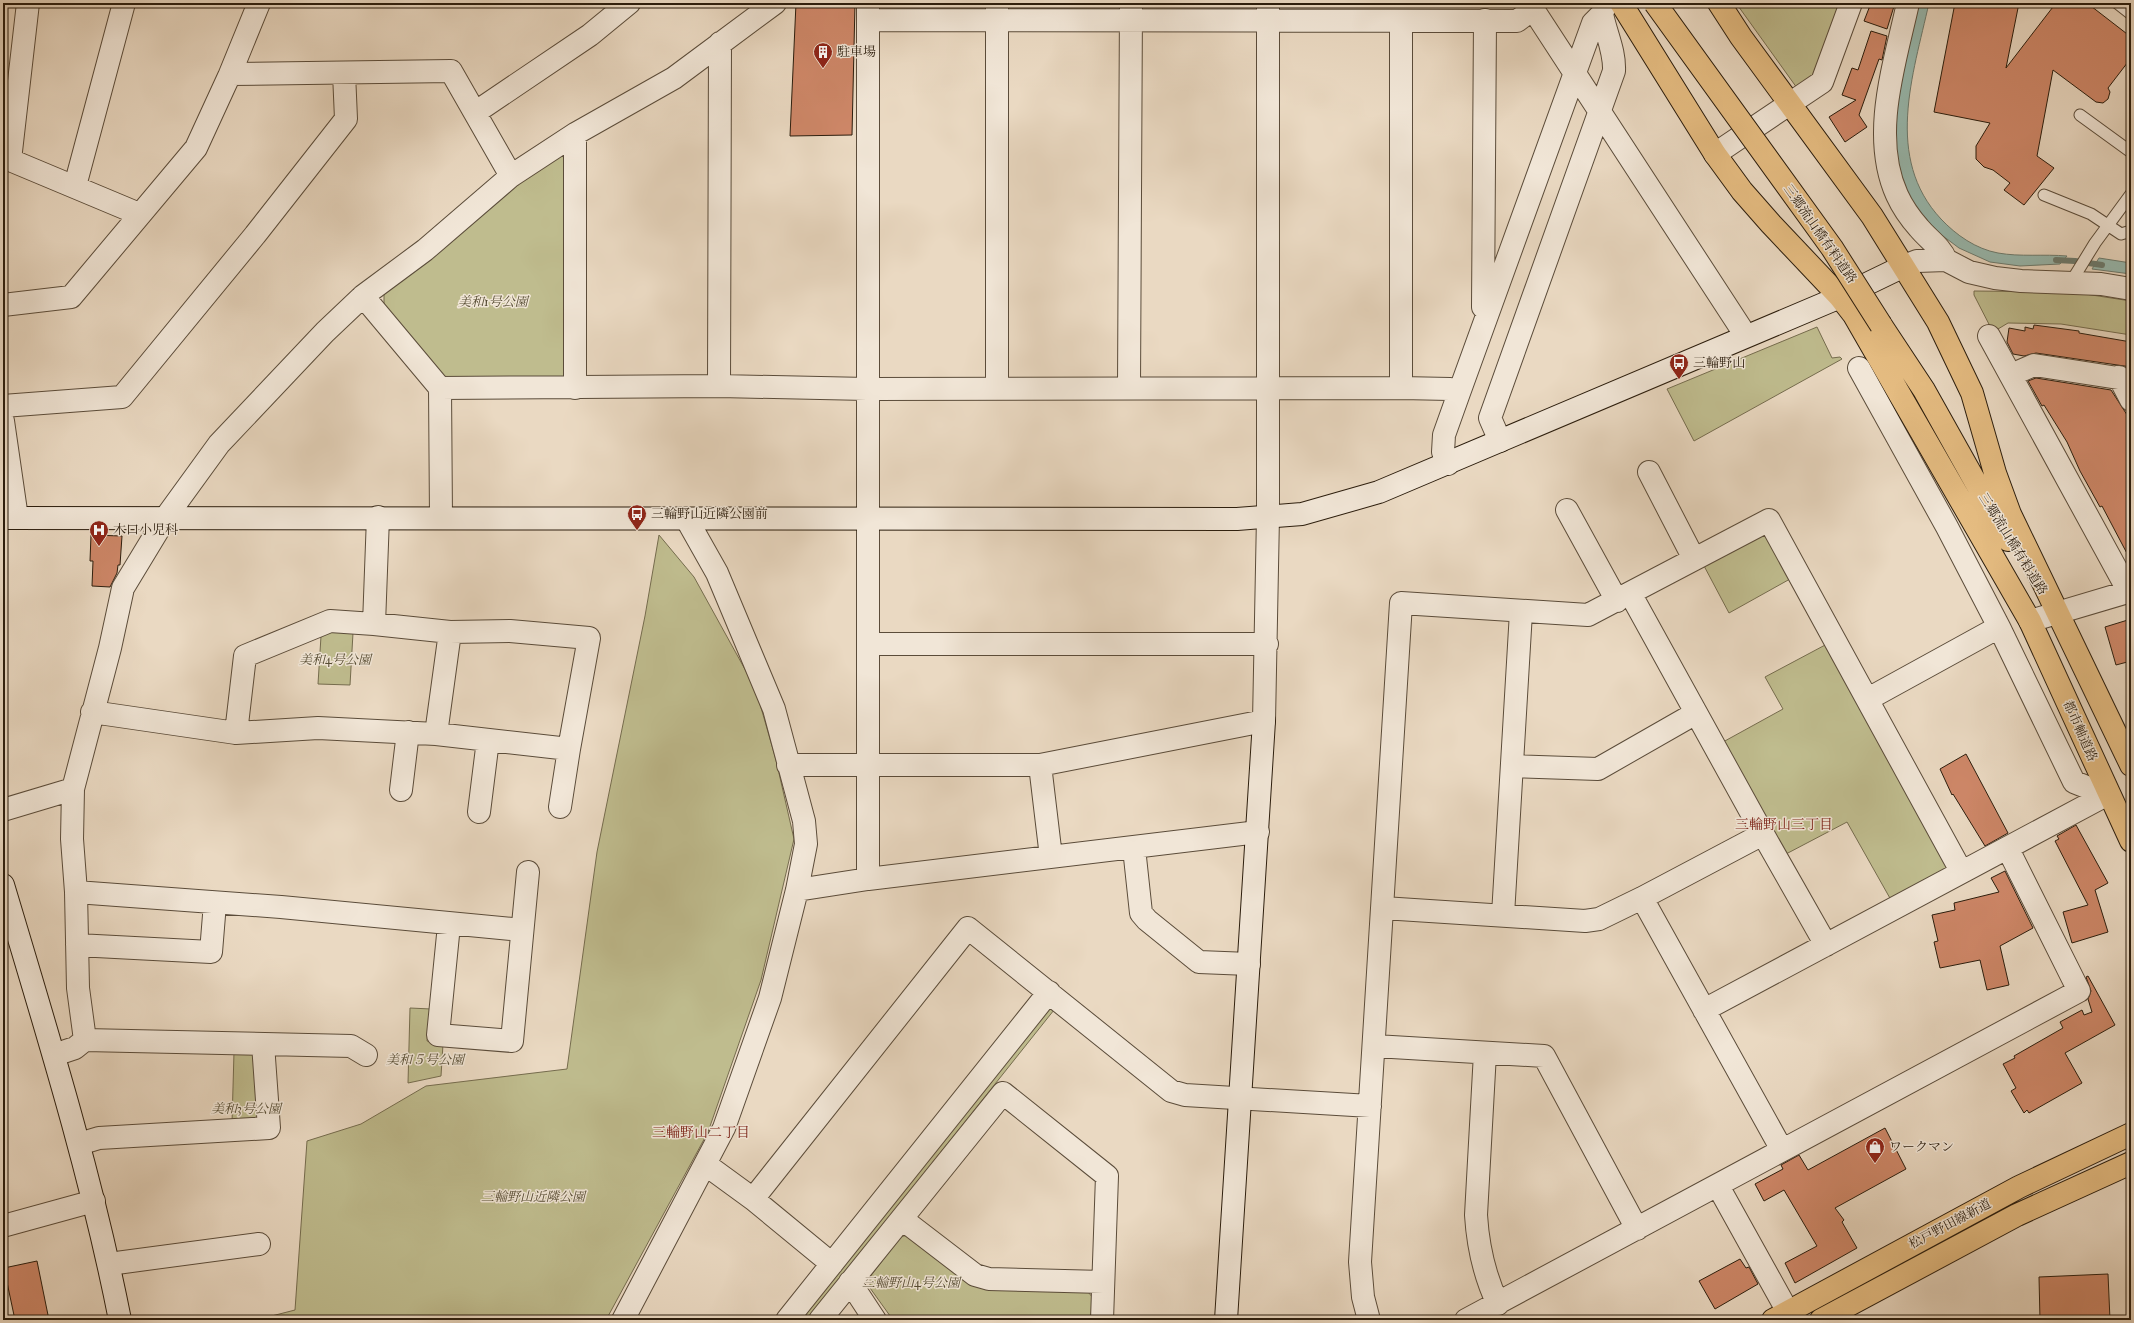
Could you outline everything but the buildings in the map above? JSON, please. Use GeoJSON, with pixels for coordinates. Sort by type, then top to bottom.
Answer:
{"type":"FeatureCollection","features":[{"type":"Feature","properties":{"kind":"main road"},"geometry":{"type":"LineString","coordinates":[[1620,3],[1715,154],[1757,208],[1840,297],[1854,315],[1973,525],[2030,621]]}},
{"type":"Feature","properties":{"kind":"main road","name":"三郷流山橋有料道路"},"geometry":{"type":"LineString","coordinates":[[1656,3],[1828,242],[1924,390],[2017,555],[2056,612]]}},
{"type":"Feature","properties":{"kind":"main road"},"geometry":{"type":"LineString","coordinates":[[1718,3],[1872,216],[1938,322],[1963,371],[1972,393],[1995,473],[2010,514],[2131,765]]}},
{"type":"Feature","properties":{"kind":"main road","name":"三郷流山橋有料道路"},"geometry":{"type":"LineString","coordinates":[[1971,474],[2010,561],[2030,621]]}},
{"type":"Feature","properties":{"kind":"main road","name":"都市軸道路"},"geometry":{"type":"LineString","coordinates":[[2030,621],[2099,791],[2131,841]]}},
{"type":"Feature","properties":{"kind":"main road","name":"松戸野田線新道"},"geometry":{"type":"LineString","coordinates":[[1781,1316],[2019,1187],[2131,1134]]}},
{"type":"Feature","properties":{"kind":"main road","name":"松戸野田線新道"},"geometry":{"type":"LineString","coordinates":[[1822,1320],[2017,1214],[2131,1163]]}},
{"type":"Feature","properties":{"kind":"street"},"geometry":{"type":"LineString","coordinates":[[28,3],[10,160],[140,214]]}},
{"type":"Feature","properties":{"kind":"street"},"geometry":{"type":"LineString","coordinates":[[75,186],[124,3]]}},
{"type":"Feature","properties":{"kind":"street"},"geometry":{"type":"LineString","coordinates":[[3,305],[71,297],[196,148],[230,74],[259,3]]}},
{"type":"Feature","properties":{"kind":"street"},"geometry":{"type":"LineString","coordinates":[[476,112],[590,35],[629,3]]}},
{"type":"Feature","properties":{"kind":"street"},"geometry":{"type":"LineString","coordinates":[[85,1040],[78,988],[76,892],[72,839],[73,789],[110,648],[123,588],[166,517],[218,444],[326,332],[363,296],[425,250],[511,176],[575,134],[674,78],[720,42],[775,3]]}},
{"type":"Feature","properties":{"kind":"street"},"geometry":{"type":"LineString","coordinates":[[1715,154],[1822,82],[1851,3]]}},
{"type":"Feature","properties":{"kind":"street"},"geometry":{"type":"LineString","coordinates":[[1908,3],[1887,96],[1885,128],[1887,160],[1897,194],[1918,228],[1943,253],[1946,260]]}},
{"type":"Feature","properties":{"kind":"street"},"geometry":{"type":"LineString","coordinates":[[868,879],[868,11],[1268,12],[1401,22],[1485,20],[1517,21],[1531,6],[1746,336]]}},
{"type":"Feature","properties":{"kind":"street"},"geometry":{"type":"LineString","coordinates":[[1448,464],[1443,452],[1444,435],[1483,323],[1593,24],[1604,9]]}},
{"type":"Feature","properties":{"kind":"street"},"geometry":{"type":"LineString","coordinates":[[1500,441],[1490,418],[1614,71],[1614,59],[1604,9]]}},
{"type":"Feature","properties":{"kind":"street"},"geometry":{"type":"LineString","coordinates":[[997,11],[997,388]]}},
{"type":"Feature","properties":{"kind":"street"},"geometry":{"type":"LineString","coordinates":[[1129,387],[1131,11]]}},
{"type":"Feature","properties":{"kind":"street"},"geometry":{"type":"LineString","coordinates":[[1226,1320],[1258,832],[1267,644],[1268,12]]}},
{"type":"Feature","properties":{"kind":"street"},"geometry":{"type":"LineString","coordinates":[[1483,323],[1485,20]]}},
{"type":"Feature","properties":{"kind":"street"},"geometry":{"type":"LineString","coordinates":[[1401,22],[1401,388]]}},
{"type":"Feature","properties":{"kind":"street"},"geometry":{"type":"LineString","coordinates":[[719,386],[720,42]]}},
{"type":"Feature","properties":{"kind":"street"},"geometry":{"type":"LineString","coordinates":[[230,74],[451,71],[476,112],[511,176]]}},
{"type":"Feature","properties":{"kind":"street"},"geometry":{"type":"LineString","coordinates":[[3,406],[122,397],[255,235],[346,119],[344,73]]}},
{"type":"Feature","properties":{"kind":"street"},"geometry":{"type":"LineString","coordinates":[[575,134],[575,388]]}},
{"type":"Feature","properties":{"kind":"street"},"geometry":{"type":"LineString","coordinates":[[3,421],[10,518],[378,517],[1238,519],[1302,514],[1379,492],[1840,297],[1917,261],[1946,260],[1969,272],[1995,278],[2021,281],[2101,284],[2131,289]]}},
{"type":"Feature","properties":{"kind":"street"},"geometry":{"type":"LineString","coordinates":[[363,296],[440,388],[441,518]]}},
{"type":"Feature","properties":{"kind":"street"},"geometry":{"type":"LineString","coordinates":[[1989,336],[2130,591],[2030,621]]}},
{"type":"Feature","properties":{"kind":"street"},"geometry":{"type":"LineString","coordinates":[[2011,375],[2034,365],[2125,379],[2131,400]]}},
{"type":"Feature","properties":{"kind":"street"},"geometry":{"type":"LineString","coordinates":[[1859,368],[1947,527],[1999,627],[2074,782],[2099,791]]}},
{"type":"Feature","properties":{"kind":"street"},"geometry":{"type":"LineString","coordinates":[[440,388],[719,386],[867,389],[1129,387],[1401,388],[1450,390],[1459,393]]}},
{"type":"Feature","properties":{"kind":"street"},"geometry":{"type":"LineString","coordinates":[[1649,472],[1694,559]]}},
{"type":"Feature","properties":{"kind":"street"},"geometry":{"type":"LineString","coordinates":[[1567,510],[1624,597],[1696,712],[1762,834],[1826,945]]}},
{"type":"Feature","properties":{"kind":"street"},"geometry":{"type":"LineString","coordinates":[[374,624],[378,517]]}},
{"type":"Feature","properties":{"kind":"street"},"geometry":{"type":"LineString","coordinates":[[623,1320],[724,1128],[770,998],[797,890],[806,844],[804,821],[774,709],[717,573],[686,518]]}},
{"type":"Feature","properties":{"kind":"street"},"geometry":{"type":"LineString","coordinates":[[1369,1320],[1363,1297],[1360,1262],[1375,1046],[1401,603],[1521,612],[1588,615],[1769,520],[1961,871]]}},
{"type":"Feature","properties":{"kind":"street"},"geometry":{"type":"LineString","coordinates":[[1504,915],[1521,612]]}},
{"type":"Feature","properties":{"kind":"street"},"geometry":{"type":"LineString","coordinates":[[236,733],[246,656],[330,621],[450,632],[510,631],[588,638],[560,807]]}},
{"type":"Feature","properties":{"kind":"street"},"geometry":{"type":"LineString","coordinates":[[1868,699],[1999,627]]}},
{"type":"Feature","properties":{"kind":"street"},"geometry":{"type":"LineString","coordinates":[[436,734],[450,632]]}},
{"type":"Feature","properties":{"kind":"street"},"geometry":{"type":"LineString","coordinates":[[868,644],[1267,644]]}},
{"type":"Feature","properties":{"kind":"street"},"geometry":{"type":"LineString","coordinates":[[92,712],[236,733],[318,728],[408,732],[569,749]]}},
{"type":"Feature","properties":{"kind":"street"},"geometry":{"type":"LineString","coordinates":[[1512,766],[1598,769],[1696,712]]}},
{"type":"Feature","properties":{"kind":"street"},"geometry":{"type":"LineString","coordinates":[[788,765],[1040,765],[1264,721]]}},
{"type":"Feature","properties":{"kind":"street"},"geometry":{"type":"LineString","coordinates":[[401,790],[408,732]]}},
{"type":"Feature","properties":{"kind":"street"},"geometry":{"type":"LineString","coordinates":[[479,812],[488,740]]}},
{"type":"Feature","properties":{"kind":"street"},"geometry":{"type":"LineString","coordinates":[[1040,765],[1051,857]]}},
{"type":"Feature","properties":{"kind":"street"},"geometry":{"type":"LineString","coordinates":[[3,810],[73,789]]}},
{"type":"Feature","properties":{"kind":"street"},"geometry":{"type":"LineString","coordinates":[[1704,1010],[1961,871],[2008,849],[2099,791]]}},
{"type":"Feature","properties":{"kind":"street"},"geometry":{"type":"LineString","coordinates":[[797,890],[868,879],[1258,832]]}},
{"type":"Feature","properties":{"kind":"street"},"geometry":{"type":"LineString","coordinates":[[1383,908],[1585,921],[1599,919],[1642,898],[1762,834]]}},
{"type":"Feature","properties":{"kind":"street"},"geometry":{"type":"LineString","coordinates":[[1134,848],[1141,913],[1147,920],[1199,962],[1249,964]]}},
{"type":"Feature","properties":{"kind":"street"},"geometry":{"type":"LineString","coordinates":[[1466,1320],[2079,991],[2008,849]]}},
{"type":"Feature","properties":{"kind":"street"},"geometry":{"type":"LineString","coordinates":[[450,925],[438,1035],[512,1041],[528,872]]}},
{"type":"Feature","properties":{"kind":"street"},"geometry":{"type":"LineString","coordinates":[[4,892],[54,1055],[79,1144],[109,1264],[120,1320]]}},
{"type":"Feature","properties":{"kind":"street"},"geometry":{"type":"LineString","coordinates":[[76,892],[281,907],[450,925],[522,930]]}},
{"type":"Feature","properties":{"kind":"street"},"geometry":{"type":"LineString","coordinates":[[1642,898],[1782,1150]]}},
{"type":"Feature","properties":{"kind":"street"},"geometry":{"type":"LineString","coordinates":[[77,945],[211,952],[215,903]]}},
{"type":"Feature","properties":{"kind":"street"},"geometry":{"type":"LineString","coordinates":[[753,1199],[968,928],[1171,1091],[1186,1095],[1370,1106]]}},
{"type":"Feature","properties":{"kind":"street"},"geometry":{"type":"LineString","coordinates":[[787,1320],[1049,992]]}},
{"type":"Feature","properties":{"kind":"street"},"geometry":{"type":"LineString","coordinates":[[54,1055],[75,1048],[85,1040],[351,1046],[366,1055]]}},
{"type":"Feature","properties":{"kind":"street"},"geometry":{"type":"LineString","coordinates":[[79,1144],[107,1138],[269,1128],[263,1044]]}},
{"type":"Feature","properties":{"kind":"street"},"geometry":{"type":"LineString","coordinates":[[1375,1046],[1544,1056],[1637,1229]]}},
{"type":"Feature","properties":{"kind":"street"},"geometry":{"type":"LineString","coordinates":[[1485,1053],[1476,1221],[1479,1253],[1489,1286],[1498,1304]]}},
{"type":"Feature","properties":{"kind":"street"},"geometry":{"type":"LineString","coordinates":[[820,1320],[1003,1093],[1107,1176],[1102,1320]]}},
{"type":"Feature","properties":{"kind":"street"},"geometry":{"type":"LineString","coordinates":[[706,1164],[753,1199],[832,1264]]}},
{"type":"Feature","properties":{"kind":"street"},"geometry":{"type":"LineString","coordinates":[[1718,1186],[1781,1316]]}},
{"type":"Feature","properties":{"kind":"street"},"geometry":{"type":"LineString","coordinates":[[3,1226],[94,1201]]}},
{"type":"Feature","properties":{"kind":"street"},"geometry":{"type":"LineString","coordinates":[[902,1219],[975,1275],[989,1278],[1104,1282]]}},
{"type":"Feature","properties":{"kind":"street"},"geometry":{"type":"LineString","coordinates":[[109,1264],[260,1244]]}},
{"type":"Feature","properties":{"kind":"street"},"geometry":{"type":"LineString","coordinates":[[850,1282],[875,1320]]}},
{"type":"Feature","properties":{"kind":"lane"},"geometry":{"type":"LineString","coordinates":[[2117,3],[2131,14]]}},
{"type":"Feature","properties":{"kind":"lane"},"geometry":{"type":"LineString","coordinates":[[2080,115],[2131,152]]}},
{"type":"Feature","properties":{"kind":"lane"},"geometry":{"type":"LineString","coordinates":[[2071,282],[2095,243],[2131,194]]}},
{"type":"Feature","properties":{"kind":"lane"},"geometry":{"type":"LineString","coordinates":[[2044,195],[2091,214],[2121,234],[2131,231]]}},
{"type":"Feature","properties":{"kind":"green space"},"geometry":{"type":"Polygon","coordinates":[[[1736,3],[1844,3],[1819,70],[1797,88],[1736,3]]]}},
{"type":"Feature","properties":{"kind":"green space","name":"美和1号公園"},"geometry":{"type":"Polygon","coordinates":[[[558,152],[569,157],[569,371],[562,377],[450,381],[438,375],[384,308],[384,292],[558,152]]]}},
{"type":"Feature","properties":{"kind":"green space"},"geometry":{"type":"Polygon","coordinates":[[[1974,291],[2072,292],[2131,301],[2131,335],[2061,324],[2008,323],[1993,332],[1974,295],[1974,291]]]}},
{"type":"Feature","properties":{"kind":"green space"},"geometry":{"type":"Polygon","coordinates":[[[1817,327],[1832,358],[1840,357],[1842,359],[1694,441],[1667,389],[1817,327]]]}},
{"type":"Feature","properties":{"kind":"green space"},"geometry":{"type":"Polygon","coordinates":[[[1759,534],[1768,537],[1790,579],[1729,613],[1703,564],[1759,534]]]}},
{"type":"Feature","properties":{"kind":"green space","name":"三輪野山近隣公園"},"geometry":{"type":"Polygon","coordinates":[[[659,535],[694,577],[752,682],[776,760],[794,839],[761,980],[708,1132],[606,1320],[256,1320],[295,1310],[307,1141],[361,1124],[426,1086],[567,1069],[597,852],[645,616],[659,535]]]}},
{"type":"Feature","properties":{"kind":"green space","name":"美和4号公園"},"geometry":{"type":"Polygon","coordinates":[[[331,631],[353,633],[350,685],[318,684],[321,636],[331,631]]]}},
{"type":"Feature","properties":{"kind":"green space"},"geometry":{"type":"Polygon","coordinates":[[[1827,644],[1947,863],[1945,872],[1891,900],[1847,822],[1786,854],[1723,742],[1783,709],[1765,677],[1827,644]]]}},
{"type":"Feature","properties":{"kind":"green space","name":"美和５号公園"},"geometry":{"type":"Polygon","coordinates":[[[410,1008],[431,1009],[427,1041],[443,1044],[441,1076],[408,1083],[410,1008]]]}},
{"type":"Feature","properties":{"kind":"green space"},"geometry":{"type":"Polygon","coordinates":[[[1047,1009],[1054,1010],[807,1320],[798,1320],[1047,1009]]]}},
{"type":"Feature","properties":{"kind":"green space","name":"美和3号公園"},"geometry":{"type":"Polygon","coordinates":[[[234,1052],[253,1052],[260,1116],[254,1122],[232,1123],[234,1052]]]}},
{"type":"Feature","properties":{"kind":"green space","name":"三輪野山4号公園"},"geometry":{"type":"Polygon","coordinates":[[[908,1235],[974,1285],[1088,1292],[1094,1299],[1093,1320],[893,1320],[870,1288],[870,1277],[900,1237],[908,1235]]]}},
{"type":"Feature","properties":{"kind":"water"},"geometry":{"type":"Polygon","coordinates":[[[1915,3],[1929,3],[1916,59],[1908,115],[1908,143],[1913,170],[1923,195],[1947,225],[1974,245],[1990,251],[2006,254],[2067,256],[2060,264],[2020,266],[1990,262],[1959,248],[1935,230],[1913,203],[1902,184],[1893,146],[1893,109],[1915,3]]]}},
{"type":"Feature","properties":{"kind":"water"},"geometry":{"type":"Polygon","coordinates":[[[2099,258],[2131,263],[2131,274],[2092,269],[2099,258]]]}},
{"type":"Feature","properties":{"kind":"waterway"},"geometry":{"type":"LineString","coordinates":[[2056,260],[2102,265]]}},
{"type":"Feature","properties":{"kind":"place","name":"駐車場"},"geometry":{"type":"Point","coordinates":[823,69]}},
{"type":"Feature","properties":{"kind":"place","name":"三輪野山"},"geometry":{"type":"Point","coordinates":[1679,380]}},
{"type":"Feature","properties":{"kind":"place","name":"三輪野山近隣公園前"},"geometry":{"type":"Point","coordinates":[637,531]}},
{"type":"Feature","properties":{"kind":"place","name":"木口小児科"},"geometry":{"type":"Point","coordinates":[99,547]}},
{"type":"Feature","properties":{"kind":"place","name":"ワークマン"},"geometry":{"type":"Point","coordinates":[1875,1164]}},
{"type":"Feature","properties":{"kind":"district","name":"三輪野山三丁目"},"geometry":{"type":"Point","coordinates":[1784,824]}},
{"type":"Feature","properties":{"kind":"district","name":"三輪野山二丁目"},"geometry":{"type":"Point","coordinates":[701,1132]}}]}
